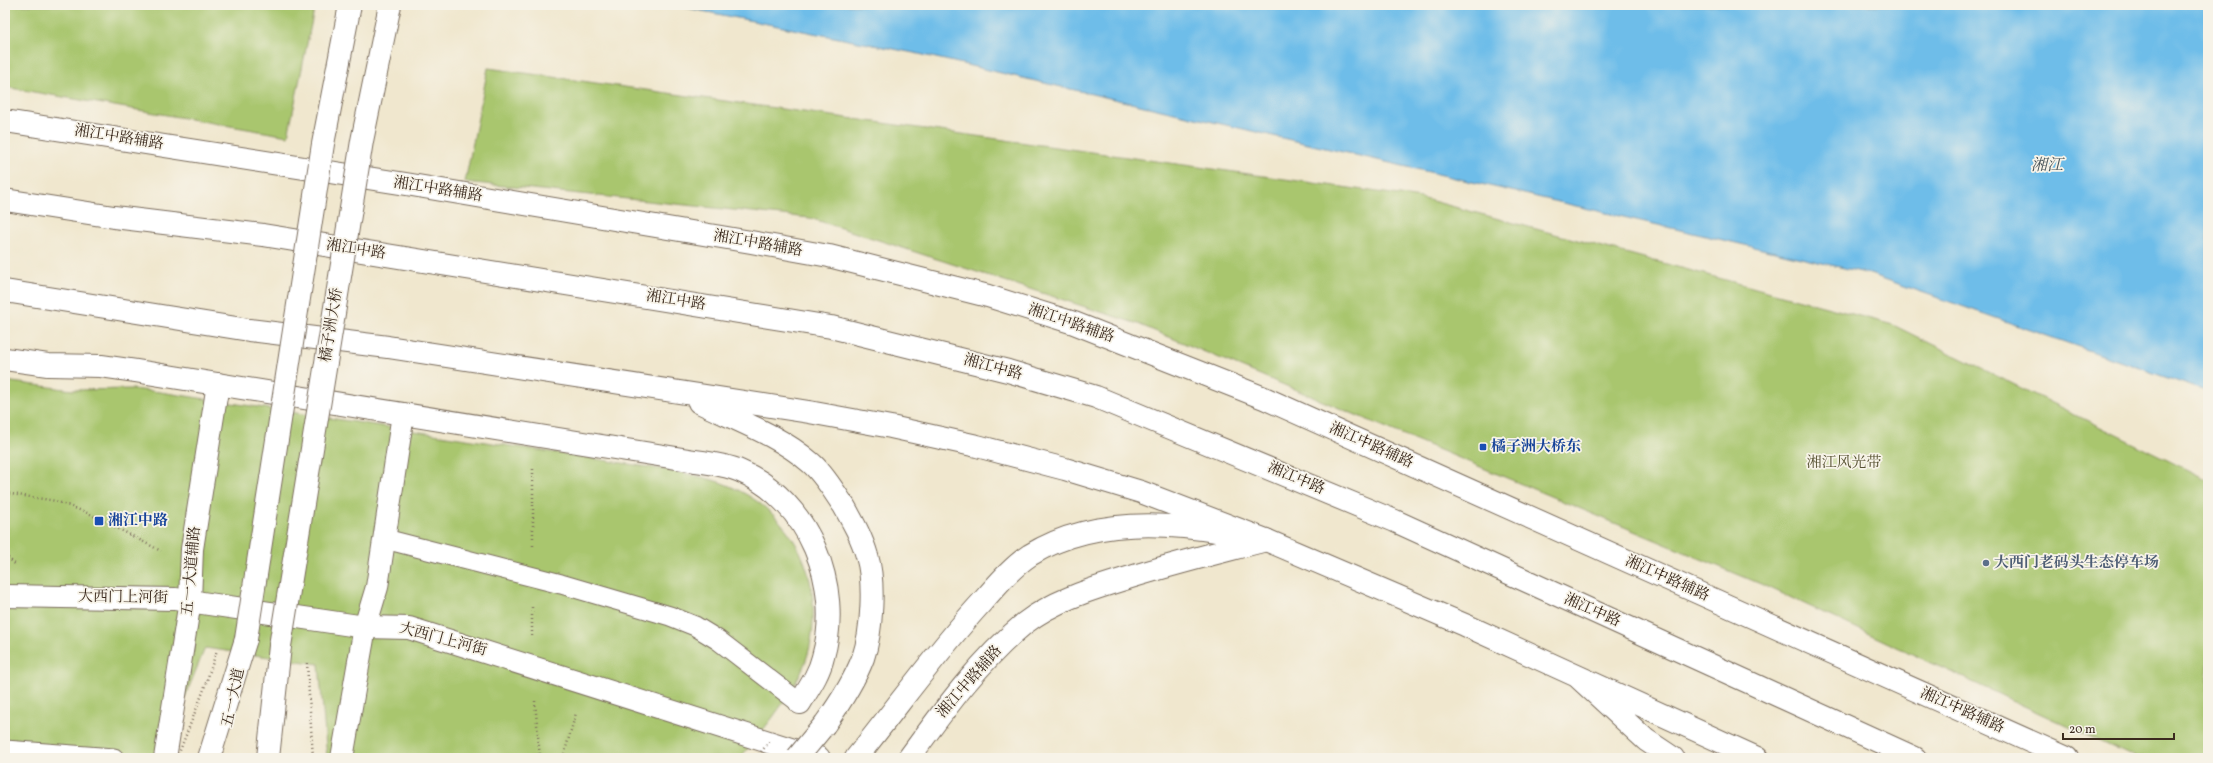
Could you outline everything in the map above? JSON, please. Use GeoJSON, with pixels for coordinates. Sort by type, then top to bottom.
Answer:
{"type":"FeatureCollection","features":[{"type":"Feature","properties":{"kind":"main road"},"geometry":{"type":"LineString","coordinates":[[209,758],[246,639],[324,144],[350,5]]}},
{"type":"Feature","properties":{"kind":"main road","name":"橘子洲大桥"},"geometry":{"type":"LineString","coordinates":[[280,646],[362,141],[390,5]]}},
{"type":"Feature","properties":{"kind":"main road","name":"湘江中路辅路"},"geometry":{"type":"LineString","coordinates":[[5,121],[406,184],[806,252],[995,298],[1074,323],[1264,398],[2067,758]]}},
{"type":"Feature","properties":{"kind":"main road","name":"湘江中路"},"geometry":{"type":"LineString","coordinates":[[5,200],[114,217],[271,236],[831,327],[1008,371],[1096,397],[1395,521],[1915,758]]}},
{"type":"Feature","properties":{"kind":"main road"},"geometry":{"type":"LineString","coordinates":[[5,291],[248,330],[388,347],[891,427],[977,446],[1065,469],[1141,492],[1266,540],[1573,673],[1756,758]]}},
{"type":"Feature","properties":{"kind":"main road"},"geometry":{"type":"LineString","coordinates":[[5,359],[48,365],[102,366],[716,464],[739,470],[774,491],[792,508],[816,550],[824,573],[828,603],[828,631],[823,658],[814,681],[800,703]]}},
{"type":"Feature","properties":{"kind":"main road","name":"五一大道辅路"},"geometry":{"type":"LineString","coordinates":[[165,758],[190,601],[192,549],[218,384]]}},
{"type":"Feature","properties":{"kind":"main road"},"geometry":{"type":"LineString","coordinates":[[678,392],[766,434],[806,459],[833,489],[853,522],[867,556],[871,590],[870,625],[863,658],[844,697],[825,724],[797,758]]}},
{"type":"Feature","properties":{"kind":"main road"},"geometry":{"type":"LineString","coordinates":[[342,758],[365,627],[378,588],[403,414]]}},
{"type":"Feature","properties":{"kind":"main road"},"geometry":{"type":"LineString","coordinates":[[859,754],[964,622],[999,583],[1029,556],[1064,540],[1096,529],[1163,526],[1206,529],[1266,540]]}},
{"type":"Feature","properties":{"kind":"main road","name":"湘江中路辅路"},"geometry":{"type":"LineString","coordinates":[[909,758],[947,707],[987,658],[1026,623],[1057,603],[1163,566],[1266,540]]}},
{"type":"Feature","properties":{"kind":"main road","name":"大西门上河街"},"geometry":{"type":"LineString","coordinates":[[5,596],[147,598],[190,601],[365,627],[408,628],[819,758]]}},
{"type":"Feature","properties":{"kind":"main road","name":"五一大道"},"geometry":{"type":"LineString","coordinates":[[221,758],[246,639]]}},
{"type":"Feature","properties":{"kind":"main road"},"geometry":{"type":"LineString","coordinates":[[268,758],[280,646]]}},
{"type":"Feature","properties":{"kind":"main road"},"geometry":{"type":"LineString","coordinates":[[280,646],[283,758]]}},
{"type":"Feature","properties":{"kind":"main road"},"geometry":{"type":"LineString","coordinates":[[1573,673],[1646,740],[1662,758]]}},
{"type":"Feature","properties":{"kind":"main road"},"geometry":{"type":"LineString","coordinates":[[1646,740],[1673,758]]}},
{"type":"Feature","properties":{"kind":"lane"},"geometry":{"type":"LineString","coordinates":[[385,539],[561,584],[670,616],[695,626],[718,640],[800,703]]}},
{"type":"Feature","properties":{"kind":"lane"},"geometry":{"type":"LineString","coordinates":[[5,750],[114,758]]}},
{"type":"Feature","properties":{"kind":"path"},"geometry":{"type":"LineString","coordinates":[[5,493],[56,501],[90,514],[169,556],[191,578]]}},
{"type":"Feature","properties":{"kind":"path"},"geometry":{"type":"LineString","coordinates":[[563,758],[585,683]]}},
{"type":"Feature","properties":{"kind":"green space"},"geometry":{"type":"Polygon","coordinates":[[[5,5],[315,5],[288,136],[5,87],[5,5]]]}},
{"type":"Feature","properties":{"kind":"green space","name":"湘江风光带"},"geometry":{"type":"Polygon","coordinates":[[[488,68],[1421,198],[1893,325],[2208,480],[2208,758],[2136,758],[1768,587],[1138,324],[810,218],[465,182],[488,68]]]}},
{"type":"Feature","properties":{"kind":"green space"},"geometry":{"type":"Polygon","coordinates":[[[5,381],[72,390],[132,389],[160,392],[695,475],[722,483],[741,491],[773,514],[786,528],[804,562],[810,581],[813,601],[813,620],[810,647],[804,665],[794,685],[773,718],[740,758],[327,758],[319,664],[205,648],[160,758],[5,758],[5,381]]]}},
{"type":"Feature","properties":{"kind":"water","name":"湘江"},"geometry":{"type":"Polygon","coordinates":[[[672,5],[2208,5],[2208,392],[1870,274],[919,54],[672,5]]]}},
{"type":"Feature","properties":{"kind":"place","name":"橘子洲大桥东"},"geometry":{"type":"Point","coordinates":[1483,447]}},
{"type":"Feature","properties":{"kind":"place","name":"湘江中路"},"geometry":{"type":"Point","coordinates":[99,521]}},
{"type":"Feature","properties":{"kind":"place","name":"大西门老码头生态停车场"},"geometry":{"type":"Point","coordinates":[1986,563]}}]}
